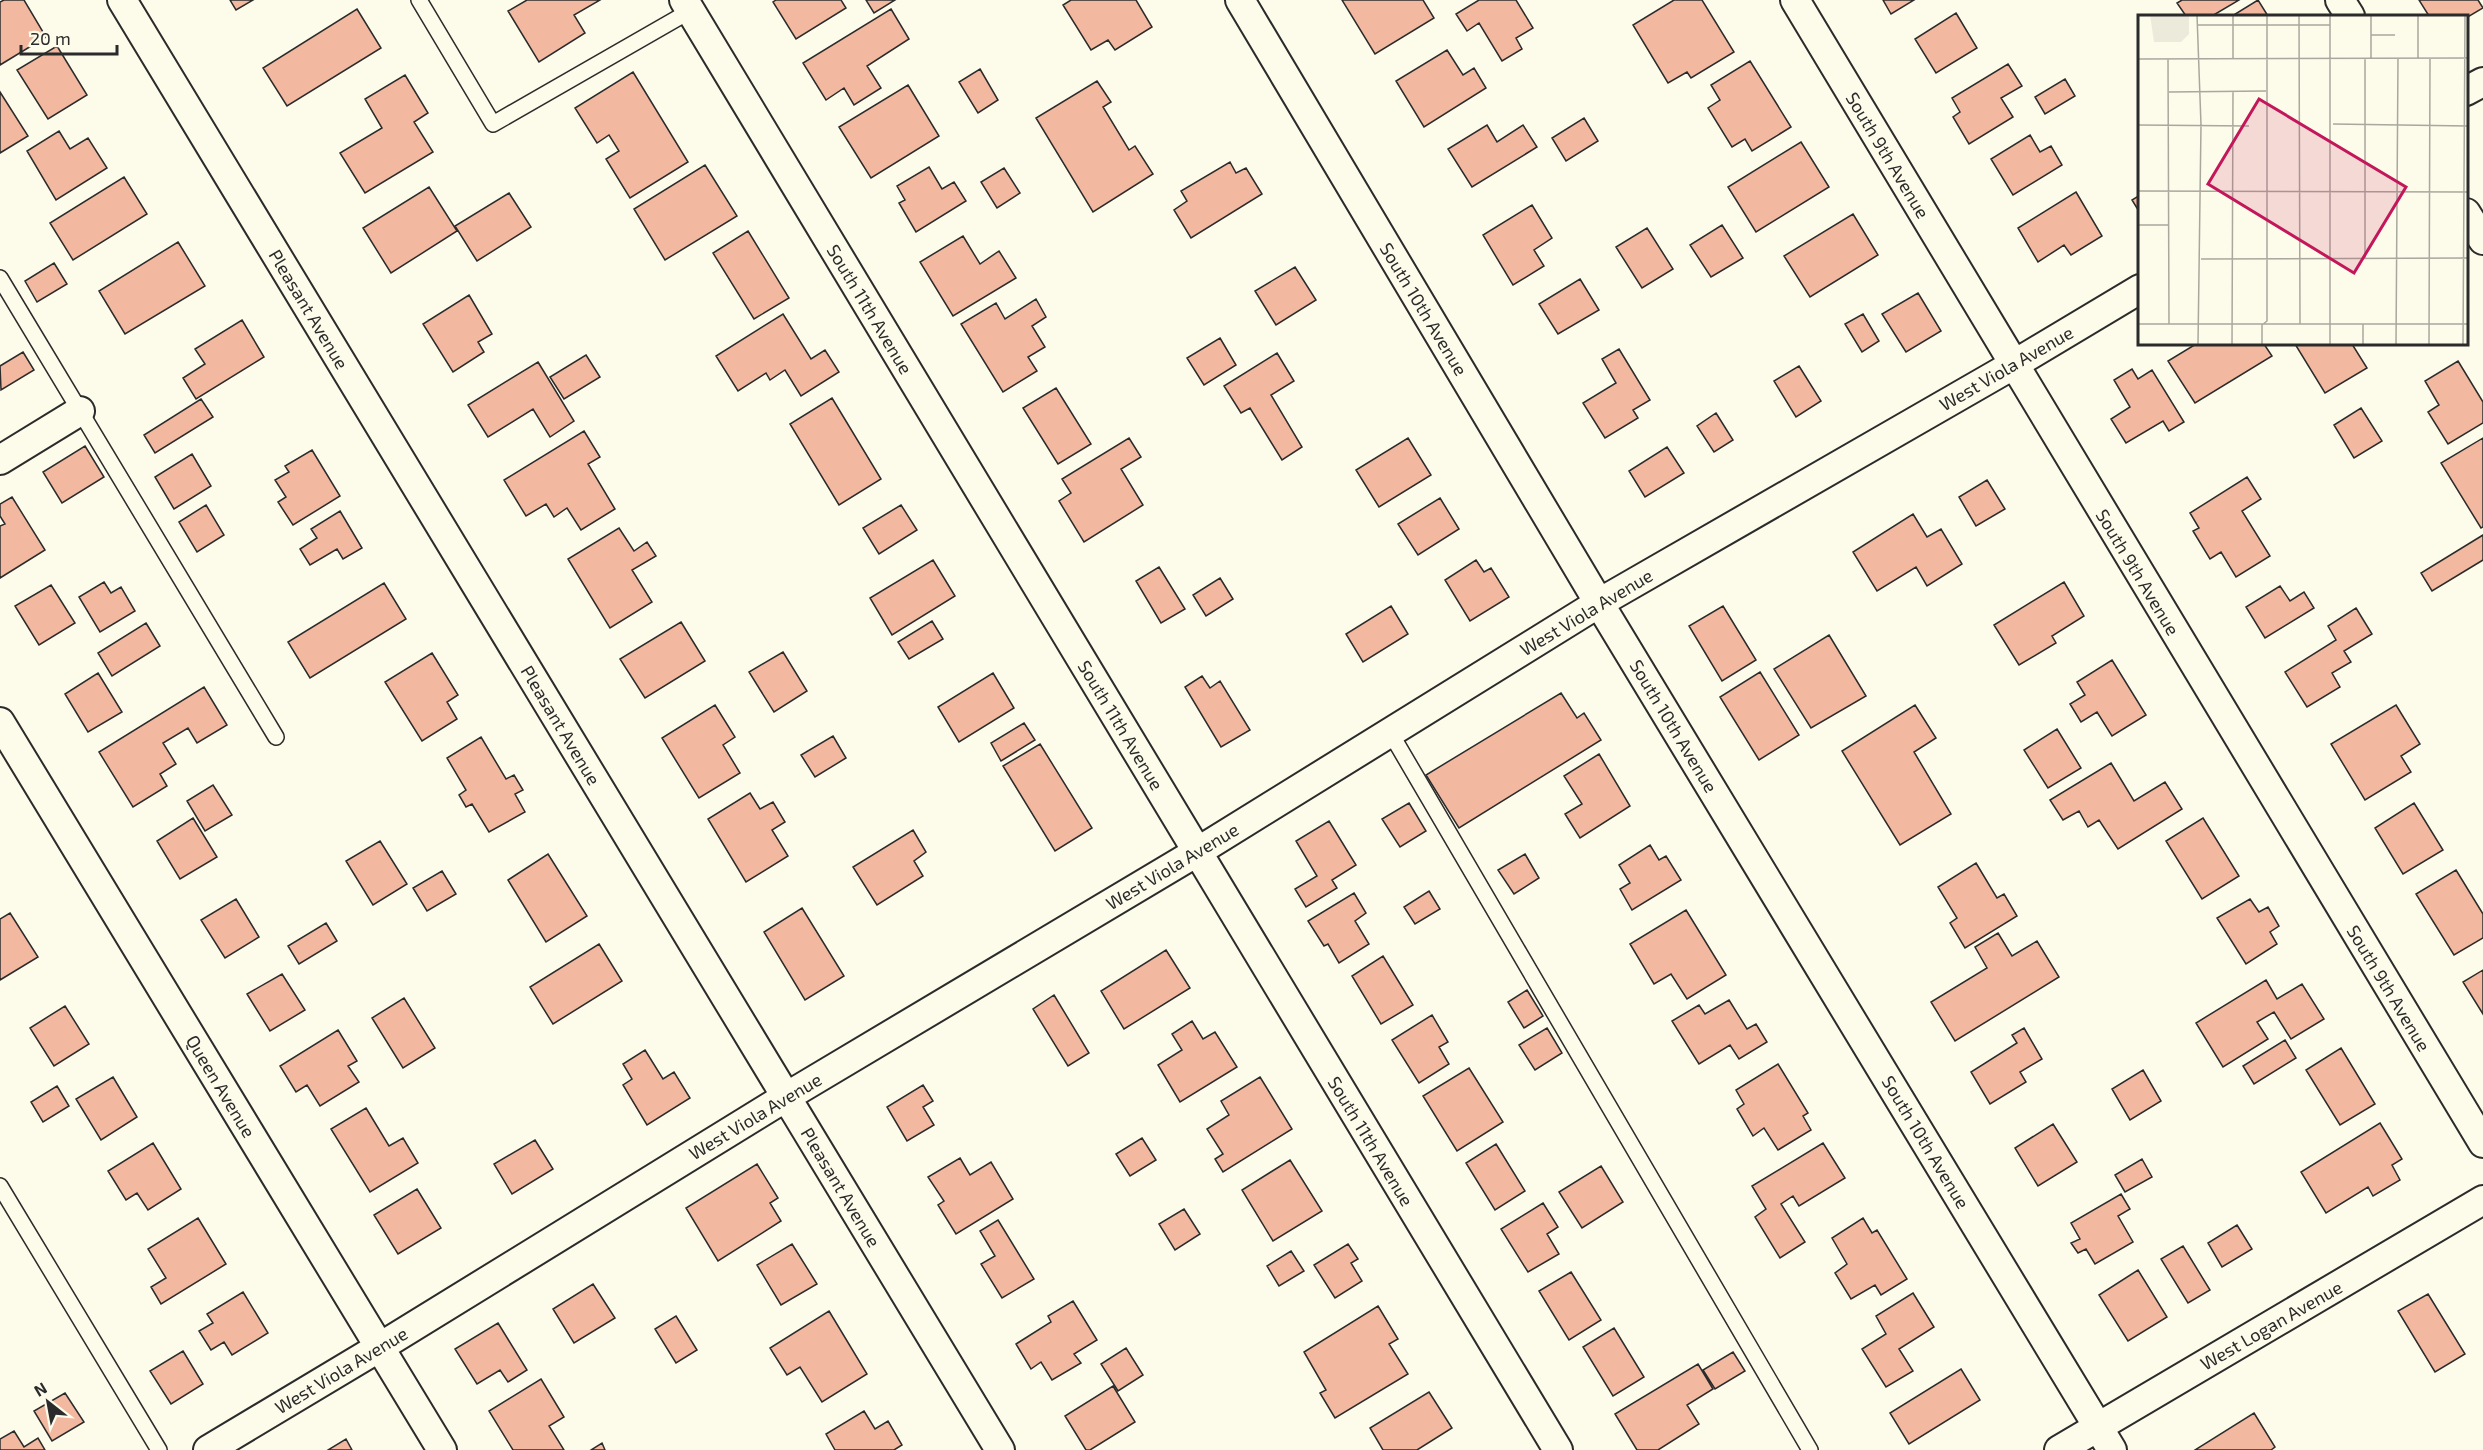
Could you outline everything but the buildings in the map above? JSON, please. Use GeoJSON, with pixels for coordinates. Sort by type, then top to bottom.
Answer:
{"type":"FeatureCollection","features":[{"type":"Feature","properties":{"kind":"street","name":"Pleasant Avenue"},"geometry":{"type":"LineString","coordinates":[[122,0],[1000,1450]]}},
{"type":"Feature","properties":{"kind":"street","name":"South 10th Avenue"},"geometry":{"type":"LineString","coordinates":[[1240,0],[1599,603],[2105,1438]]}},
{"type":"Feature","properties":{"kind":"street","name":"South 9th Avenue"},"geometry":{"type":"LineString","coordinates":[[1795,0],[2483,1143]]}},
{"type":"Feature","properties":{"kind":"street"},"geometry":{"type":"LineString","coordinates":[[2340,0],[2349,15]]}},
{"type":"Feature","properties":{"kind":"street","name":"South 11th Avenue"},"geometry":{"type":"LineString","coordinates":[[687,5],[1558,1450]]}},
{"type":"Feature","properties":{"kind":"street"},"geometry":{"type":"LineString","coordinates":[[2468,90],[2483,82]]}},
{"type":"Feature","properties":{"kind":"street"},"geometry":{"type":"LineString","coordinates":[[2468,216],[2483,240]]}},
{"type":"Feature","properties":{"kind":"street","name":"West Viola Avenue"},"geometry":{"type":"LineString","coordinates":[[208,1450],[380,1347],[786,1096],[1197,852],[1599,603],[2013,365],[2138,290]]}},
{"type":"Feature","properties":{"kind":"street"},"geometry":{"type":"LineString","coordinates":[[0,460],[80,411]]}},
{"type":"Feature","properties":{"kind":"street","name":"Queen Avenue"},"geometry":{"type":"LineString","coordinates":[[0,722],[442,1450]]}},
{"type":"Feature","properties":{"kind":"street","name":"West Logan Avenue"},"geometry":{"type":"LineString","coordinates":[[2059,1450],[2105,1438],[2483,1200]]}},
{"type":"Feature","properties":{"kind":"lane"},"geometry":{"type":"LineString","coordinates":[[419,0],[493,124],[687,5]]}},
{"type":"Feature","properties":{"kind":"lane"},"geometry":{"type":"LineString","coordinates":[[0,278],[276,737]]}},
{"type":"Feature","properties":{"kind":"lane"},"geometry":{"type":"LineString","coordinates":[[1390,732],[1810,1450]]}},
{"type":"Feature","properties":{"kind":"lane"},"geometry":{"type":"LineString","coordinates":[[0,1186],[159,1450]]}}]}
